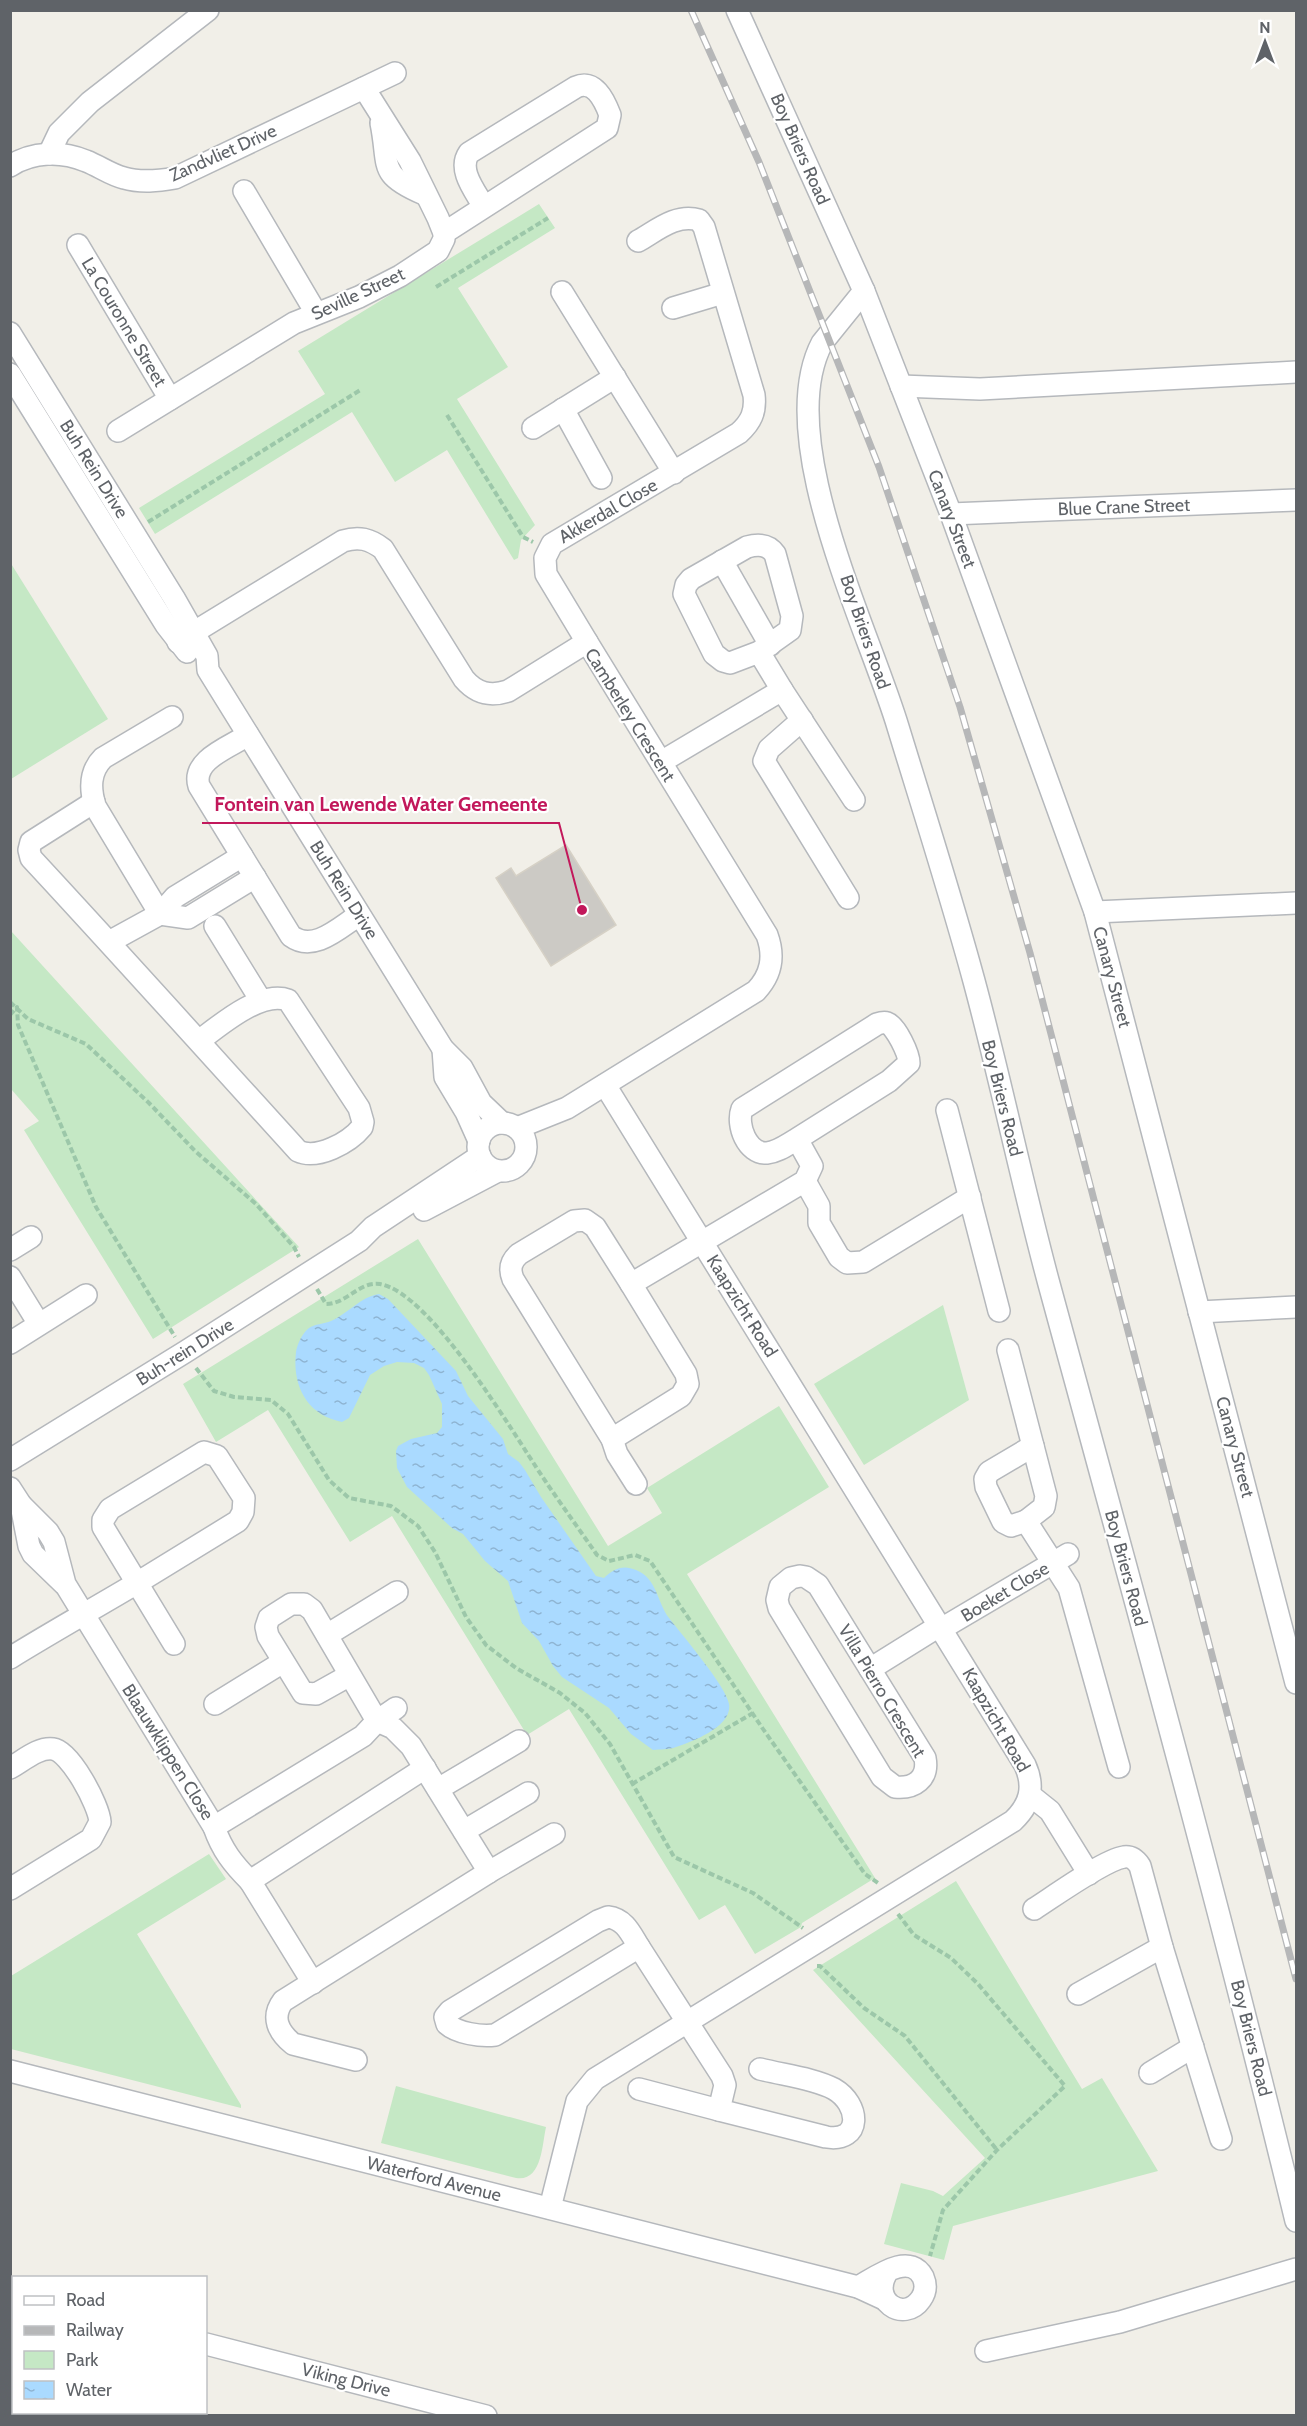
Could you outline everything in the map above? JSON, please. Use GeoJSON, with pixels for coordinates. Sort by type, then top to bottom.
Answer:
{"type":"FeatureCollection","features":[{"type":"Feature","properties":{"kind":"street"},"geometry":{"type":"LineString","coordinates":[[49,154],[59,133],[90,102],[208,10]]}},
{"type":"Feature","properties":{"kind":"street","name":"Boy Briers Road"},"geometry":{"type":"LineString","coordinates":[[736,10],[864,291],[822,343],[810,382],[808,422],[822,509],[896,720],[974,981],[1034,1227],[1202,1846],[1296,2221]]}},
{"type":"Feature","properties":{"kind":"street","name":"Zandvliet Drive"},"geometry":{"type":"LineString","coordinates":[[10,166],[27,158],[49,154],[75,157],[123,178],[147,182],[161,181],[188,173],[395,73]]}},
{"type":"Feature","properties":{"kind":"street"},"geometry":{"type":"LineString","coordinates":[[364,88],[410,161],[444,233],[607,128],[610,115],[593,87],[586,84],[576,87],[469,153],[464,162],[465,170],[484,207]]}},
{"type":"Feature","properties":{"kind":"street"},"geometry":{"type":"LineString","coordinates":[[244,191],[316,313]]}},
{"type":"Feature","properties":{"kind":"street","name":"Akkerdal Close"},"geometry":{"type":"LineString","coordinates":[[587,642],[546,574],[545,558],[548,551],[557,539],[572,533],[739,434],[749,423],[755,405],[704,227],[699,220],[689,218],[674,221],[638,241]]}},
{"type":"Feature","properties":{"kind":"street","name":"Seville Street"},"geometry":{"type":"LineString","coordinates":[[118,431],[294,322],[359,297],[430,258],[438,251],[444,239],[444,233]]}},
{"type":"Feature","properties":{"kind":"street","name":"La Couronne Street"},"geometry":{"type":"LineString","coordinates":[[78,245],[170,399]]}},
{"type":"Feature","properties":{"kind":"street","name":"Canary Street"},"geometry":{"type":"LineString","coordinates":[[864,291],[951,514],[1095,912],[1296,1683]]}},
{"type":"Feature","properties":{"kind":"street"},"geometry":{"type":"LineString","coordinates":[[562,292],[674,473]]}},
{"type":"Feature","properties":{"kind":"street"},"geometry":{"type":"LineString","coordinates":[[673,308],[723,293]]}},
{"type":"Feature","properties":{"kind":"street","name":"Buh Rein Drive"},"geometry":{"type":"LineString","coordinates":[[10,333],[38,377],[109,511],[185,637],[207,656],[208,670],[443,1049],[462,1068],[481,1103],[510,1125]]}},
{"type":"Feature","properties":{"kind":"street"},"geometry":{"type":"LineString","coordinates":[[901,386],[980,389],[1296,372]]}},
{"type":"Feature","properties":{"kind":"street"},"geometry":{"type":"LineString","coordinates":[[13,385],[38,377]]}},
{"type":"Feature","properties":{"kind":"street"},"geometry":{"type":"LineString","coordinates":[[533,428],[615,377]]}},
{"type":"Feature","properties":{"kind":"street","name":"Buh Rein Drive"},"geometry":{"type":"LineString","coordinates":[[13,385],[109,511],[132,531],[185,637]]}},
{"type":"Feature","properties":{"kind":"street"},"geometry":{"type":"LineString","coordinates":[[563,409],[601,478]]}},
{"type":"Feature","properties":{"kind":"street","name":"Blue Crane Street"},"geometry":{"type":"LineString","coordinates":[[951,514],[1296,500]]}},
{"type":"Feature","properties":{"kind":"street","name":"Camberley Crescent"},"geometry":{"type":"LineString","coordinates":[[185,637],[343,541],[361,538],[370,540],[383,549],[464,679],[481,693],[508,691],[587,642],[767,935],[771,945],[771,965],[763,984],[756,991],[567,1108],[544,1127],[527,1149]]}},
{"type":"Feature","properties":{"kind":"street"},"geometry":{"type":"LineString","coordinates":[[756,545],[771,549],[775,554],[790,607],[792,624],[786,634],[764,648],[730,663],[719,659],[714,654],[685,598],[685,589],[691,579],[756,545]]}},
{"type":"Feature","properties":{"kind":"street"},"geometry":{"type":"LineString","coordinates":[[722,561],[782,690],[854,800]]}},
{"type":"Feature","properties":{"kind":"street"},"geometry":{"type":"LineString","coordinates":[[661,762],[782,690]]}},
{"type":"Feature","properties":{"kind":"street"},"geometry":{"type":"LineString","coordinates":[[160,914],[94,802],[92,776],[97,764],[172,717]]}},
{"type":"Feature","properties":{"kind":"street"},"geometry":{"type":"LineString","coordinates":[[802,720],[769,749],[764,761],[848,898]]}},
{"type":"Feature","properties":{"kind":"street"},"geometry":{"type":"LineString","coordinates":[[248,735],[205,762],[198,772],[197,780],[291,936],[299,942],[317,941],[359,915]]}},
{"type":"Feature","properties":{"kind":"street"},"geometry":{"type":"LineString","coordinates":[[94,802],[31,842],[29,850],[31,858],[298,1151],[310,1155],[327,1152],[359,1131],[363,1122],[359,1108],[293,1005],[284,998],[260,999],[199,1041]]}},
{"type":"Feature","properties":{"kind":"street"},"geometry":{"type":"LineString","coordinates":[[109,942],[160,914],[175,897],[242,856]]}},
{"type":"Feature","properties":{"kind":"street"},"geometry":{"type":"LineString","coordinates":[[160,914],[189,918],[255,877]]}},
{"type":"Feature","properties":{"kind":"street"},"geometry":{"type":"LineString","coordinates":[[1095,912],[1296,903]]}},
{"type":"Feature","properties":{"kind":"street"},"geometry":{"type":"LineString","coordinates":[[215,926],[260,999]]}},
{"type":"Feature","properties":{"kind":"street"},"geometry":{"type":"LineString","coordinates":[[877,1024],[891,1025],[908,1052],[909,1063],[905,1068],[890,1081],[797,1138],[769,1153],[757,1150],[746,1140],[740,1128],[739,1120],[742,1109],[877,1024]]}},
{"type":"Feature","properties":{"kind":"street","name":"Buh Rein Drive"},"geometry":{"type":"LineString","coordinates":[[443,1049],[445,1077],[466,1112],[479,1149]]}},
{"type":"Feature","properties":{"kind":"street","name":"Kaapzicht Road"},"geometry":{"type":"LineString","coordinates":[[550,2208],[574,2110],[582,2092],[595,2079],[1013,1821],[1027,1805],[1030,1795],[1029,1775],[1025,1765],[605,1084]]}},
{"type":"Feature","properties":{"kind":"street","name":"Camberley Crescent"},"geometry":{"type":"LineString","coordinates":[[510,1125],[567,1108]]}},
{"type":"Feature","properties":{"kind":"street"},"geometry":{"type":"LineString","coordinates":[[948,1110],[999,1311]]}},
{"type":"Feature","properties":{"kind":"street"},"geometry":{"type":"LineString","coordinates":[[510,1125],[523,1133],[527,1149],[525,1157],[514,1169],[498,1171],[484,1163],[479,1149],[488,1128],[510,1125]]}},
{"type":"Feature","properties":{"kind":"street"},"geometry":{"type":"LineString","coordinates":[[631,1284],[805,1181],[812,1166],[797,1138]]}},
{"type":"Feature","properties":{"kind":"street","name":"Buh-rein Drive"},"geometry":{"type":"LineString","coordinates":[[10,1460],[358,1241],[373,1227],[479,1149]]}},
{"type":"Feature","properties":{"kind":"street","name":"Buh-rein Drive"},"geometry":{"type":"LineString","coordinates":[[358,1241],[375,1236],[498,1171]]}},
{"type":"Feature","properties":{"kind":"street"},"geometry":{"type":"LineString","coordinates":[[805,1181],[818,1203],[821,1227],[839,1257],[852,1264],[863,1262],[970,1197]]}},
{"type":"Feature","properties":{"kind":"street"},"geometry":{"type":"LineString","coordinates":[[612,1439],[681,1396],[688,1384],[686,1374],[595,1227],[585,1220],[574,1221],[519,1254],[511,1266],[513,1279],[612,1439],[617,1454],[636,1484]]}},
{"type":"Feature","properties":{"kind":"street"},"geometry":{"type":"LineString","coordinates":[[10,1250],[31,1238]]}},
{"type":"Feature","properties":{"kind":"street"},"geometry":{"type":"LineString","coordinates":[[10,1277],[39,1324]]}},
{"type":"Feature","properties":{"kind":"street"},"geometry":{"type":"LineString","coordinates":[[10,1343],[86,1295]]}},
{"type":"Feature","properties":{"kind":"street"},"geometry":{"type":"LineString","coordinates":[[1199,1312],[1296,1306]]}},
{"type":"Feature","properties":{"kind":"street"},"geometry":{"type":"LineString","coordinates":[[1008,1350],[1033,1446],[1046,1501],[1040,1512],[1026,1521],[1011,1526],[1003,1522],[985,1482],[989,1472],[1033,1446]]}},
{"type":"Feature","properties":{"kind":"street"},"geometry":{"type":"LineString","coordinates":[[10,1658],[137,1583],[238,1521],[245,1506],[244,1498],[217,1456],[204,1452],[105,1514],[103,1527],[137,1583],[174,1644]]}},
{"type":"Feature","properties":{"kind":"street","name":"Blaauwklippen Close"},"geometry":{"type":"LineString","coordinates":[[16,1497],[33,1554],[65,1584],[214,1827],[363,1736],[377,1721],[396,1708]]}},
{"type":"Feature","properties":{"kind":"street"},"geometry":{"type":"LineString","coordinates":[[1026,1521],[1060,1558],[1119,1767]]}},
{"type":"Feature","properties":{"kind":"street","name":"Boeket Close"},"geometry":{"type":"LineString","coordinates":[[870,1669],[1060,1558]]}},
{"type":"Feature","properties":{"kind":"street","name":"Villa Pierro Crescent"},"geometry":{"type":"LineString","coordinates":[[800,1576],[813,1580],[870,1669],[925,1758],[923,1778],[913,1785],[895,1787],[882,1777],[779,1608],[777,1600],[780,1587],[792,1578],[800,1576]]}},
{"type":"Feature","properties":{"kind":"street"},"geometry":{"type":"LineString","coordinates":[[327,1635],[397,1592]]}},
{"type":"Feature","properties":{"kind":"street"},"geometry":{"type":"LineString","coordinates":[[350,1675],[310,1695],[299,1689],[268,1636],[266,1627],[269,1618],[291,1604],[304,1604],[312,1610],[377,1721],[393,1728],[411,1746],[489,1872]]}},
{"type":"Feature","properties":{"kind":"street"},"geometry":{"type":"LineString","coordinates":[[215,1704],[284,1662]]}},
{"type":"Feature","properties":{"kind":"street"},"geometry":{"type":"LineString","coordinates":[[438,1789],[519,1741]]}},
{"type":"Feature","properties":{"kind":"street"},"geometry":{"type":"LineString","coordinates":[[10,1768],[44,1749],[56,1749],[64,1754],[96,1802],[100,1822],[91,1839],[10,1889]]}},
{"type":"Feature","properties":{"kind":"street"},"geometry":{"type":"LineString","coordinates":[[250,1881],[425,1768]]}},
{"type":"Feature","properties":{"kind":"street"},"geometry":{"type":"LineString","coordinates":[[464,1831],[528,1793]]}},
{"type":"Feature","properties":{"kind":"street"},"geometry":{"type":"LineString","coordinates":[[1030,1795],[1050,1811],[1089,1874]]}},
{"type":"Feature","properties":{"kind":"street"},"geometry":{"type":"LineString","coordinates":[[214,1827],[221,1847],[250,1881],[313,1983]]}},
{"type":"Feature","properties":{"kind":"street"},"geometry":{"type":"LineString","coordinates":[[356,2060],[293,2044],[285,2038],[278,2027],[277,2009],[283,2001],[554,1834]]}},
{"type":"Feature","properties":{"kind":"street"},"geometry":{"type":"LineString","coordinates":[[1034,1909],[1089,1874],[1125,1857],[1135,1859],[1140,1866],[1162,1947],[1221,2139]]}},
{"type":"Feature","properties":{"kind":"street"},"geometry":{"type":"LineString","coordinates":[[639,1947],[495,2035],[482,2036],[451,2028],[447,2024],[446,2017],[450,2011],[603,1918],[620,1920],[639,1947],[724,2080],[724,2091],[719,2110]]}},
{"type":"Feature","properties":{"kind":"street"},"geometry":{"type":"LineString","coordinates":[[1078,1994],[1162,1947]]}},
{"type":"Feature","properties":{"kind":"street"},"geometry":{"type":"LineString","coordinates":[[1150,2073],[1193,2047]]}},
{"type":"Feature","properties":{"kind":"street"},"geometry":{"type":"LineString","coordinates":[[639,2089],[832,2138],[844,2135],[849,2130],[854,2120],[852,2108],[837,2092],[825,2085],[760,2069]]}},
{"type":"Feature","properties":{"kind":"street","name":"Waterford Avenue"},"geometry":{"type":"LineString","coordinates":[[10,2071],[858,2287],[900,2309],[910,2308],[918,2303],[924,2295],[925,2285],[922,2276],[915,2269],[906,2265],[896,2266],[858,2287]]}},
{"type":"Feature","properties":{"kind":"street"},"geometry":{"type":"LineString","coordinates":[[986,2351],[1120,2322],[1296,2269]]}},
{"type":"Feature","properties":{"kind":"street"},"geometry":{"type":"LineString","coordinates":[[884,2299],[881,2289],[882,2279],[888,2271]]}},
{"type":"Feature","properties":{"kind":"street","name":"Viking Drive"},"geometry":{"type":"LineString","coordinates":[[207,2344],[486,2415]]}},
{"type":"Feature","properties":{"kind":"path"},"geometry":{"type":"LineString","coordinates":[[436,287],[548,218]]}},
{"type":"Feature","properties":{"kind":"path"},"geometry":{"type":"LineString","coordinates":[[132,531],[362,389]]}},
{"type":"Feature","properties":{"kind":"path"},"geometry":{"type":"LineString","coordinates":[[447,415],[523,537],[548,551]]}},
{"type":"Feature","properties":{"kind":"path"},"geometry":{"type":"LineString","coordinates":[[10,1002],[28,1018],[86,1044],[149,1103],[195,1151],[256,1204],[294,1247],[302,1262]]}},
{"type":"Feature","properties":{"kind":"path"},"geometry":{"type":"LineString","coordinates":[[10,1015],[16,1006]]}},
{"type":"Feature","properties":{"kind":"path"},"geometry":{"type":"LineString","coordinates":[[16,1006],[18,1025],[96,1207],[177,1340]]}},
{"type":"Feature","properties":{"kind":"path"},"geometry":{"type":"LineString","coordinates":[[316,1288],[326,1304],[338,1304],[368,1284],[379,1284],[394,1289],[416,1306],[459,1354],[501,1410],[597,1555],[609,1561],[635,1555],[650,1561],[865,1874],[884,1887],[902,1922],[914,1935],[951,1958],[978,1984],[1065,2086],[997,2151],[943,2210],[930,2257],[919,2254]]}},
{"type":"Feature","properties":{"kind":"path"},"geometry":{"type":"LineString","coordinates":[[193,1364],[214,1391],[234,1397],[271,1400],[288,1414],[329,1480],[349,1498],[392,1506],[418,1526],[435,1552],[466,1617],[486,1645],[516,1668],[560,1693],[585,1713],[610,1744],[674,1857],[753,1893],[803,1928],[796,1933]]}},
{"type":"Feature","properties":{"kind":"path"},"geometry":{"type":"LineString","coordinates":[[633,1784],[753,1713]]}},
{"type":"Feature","properties":{"kind":"path"},"geometry":{"type":"LineString","coordinates":[[790,1958],[794,1966],[820,1966],[864,2008],[905,2036],[997,2151]]}},
{"type":"Feature","properties":{"kind":"green space"},"geometry":{"type":"Polygon","coordinates":[[[539,204],[555,228],[458,288],[508,367],[457,399],[535,525],[521,540],[518,558],[514,560],[447,450],[395,482],[352,412],[155,534],[139,508],[325,394],[298,351],[539,204]]]}},
{"type":"Feature","properties":{"kind":"green space"},"geometry":{"type":"Polygon","coordinates":[[[10,562],[108,719],[11,779],[10,779],[10,562]]]}},
{"type":"Feature","properties":{"kind":"green space"},"geometry":{"type":"Polygon","coordinates":[[[11,931],[299,1247],[153,1339],[24,1130],[39,1121],[11,1089],[11,931]]]}},
{"type":"Feature","properties":{"kind":"green space"},"geometry":{"type":"Polygon","coordinates":[[[418,1239],[608,1546],[662,1513],[647,1488],[779,1406],[829,1487],[687,1574],[875,1878],[802,1923],[801,1927],[755,1954],[725,1905],[699,1920],[569,1709],[527,1735],[392,1516],[350,1542],[268,1410],[216,1442],[183,1384],[418,1239]]]}},
{"type":"Feature","properties":{"kind":"green space"},"geometry":{"type":"Polygon","coordinates":[[[943,1305],[969,1400],[864,1465],[814,1384],[943,1305]]]}},
{"type":"Feature","properties":{"kind":"green space"},"geometry":{"type":"Polygon","coordinates":[[[209,1854],[226,1879],[137,1934],[241,2108],[11,2049],[11,1976],[209,1854]]]}},
{"type":"Feature","properties":{"kind":"green space"},"geometry":{"type":"Polygon","coordinates":[[[956,1881],[1082,2089],[1102,2078],[1158,2171],[953,2226],[944,2260],[884,2244],[901,2183],[933,2191],[943,2196],[985,2158],[813,1970],[956,1881]]]}},
{"type":"Feature","properties":{"kind":"green space"},"geometry":{"type":"Polygon","coordinates":[[[396,2086],[546,2127],[542,2152],[536,2168],[525,2178],[516,2178],[381,2143],[396,2086]]]}},
{"type":"Feature","properties":{"kind":"water"},"geometry":{"type":"Polygon","coordinates":[[[379,1294],[388,1299],[456,1371],[468,1396],[503,1439],[508,1454],[525,1470],[596,1576],[604,1578],[615,1570],[627,1567],[643,1574],[653,1584],[665,1612],[712,1673],[726,1696],[729,1712],[718,1726],[683,1745],[670,1749],[653,1750],[631,1734],[609,1708],[562,1677],[539,1641],[522,1623],[508,1581],[485,1561],[463,1534],[452,1528],[407,1487],[397,1468],[398,1446],[411,1439],[437,1433],[442,1427],[442,1404],[424,1368],[414,1363],[397,1362],[384,1366],[370,1375],[349,1418],[342,1422],[319,1413],[311,1406],[300,1387],[295,1364],[296,1352],[302,1336],[311,1327],[331,1321],[366,1298],[379,1294]]]}},
{"type":"Feature","properties":{"kind":"building"},"geometry":{"type":"Polygon","coordinates":[[[566,845],[616,925],[551,966],[496,878],[511,868],[516,876],[566,845]]]}},
{"type":"Feature","properties":{"kind":"railway"},"geometry":{"type":"LineString","coordinates":[[691,10],[759,162],[879,467],[960,707],[1030,953],[1296,1979]]}},
{"type":"Feature","properties":{"kind":"place","name":"Fontein van Lewende Water Gemeente"},"geometry":{"type":"Point","coordinates":[582,910]}}]}
